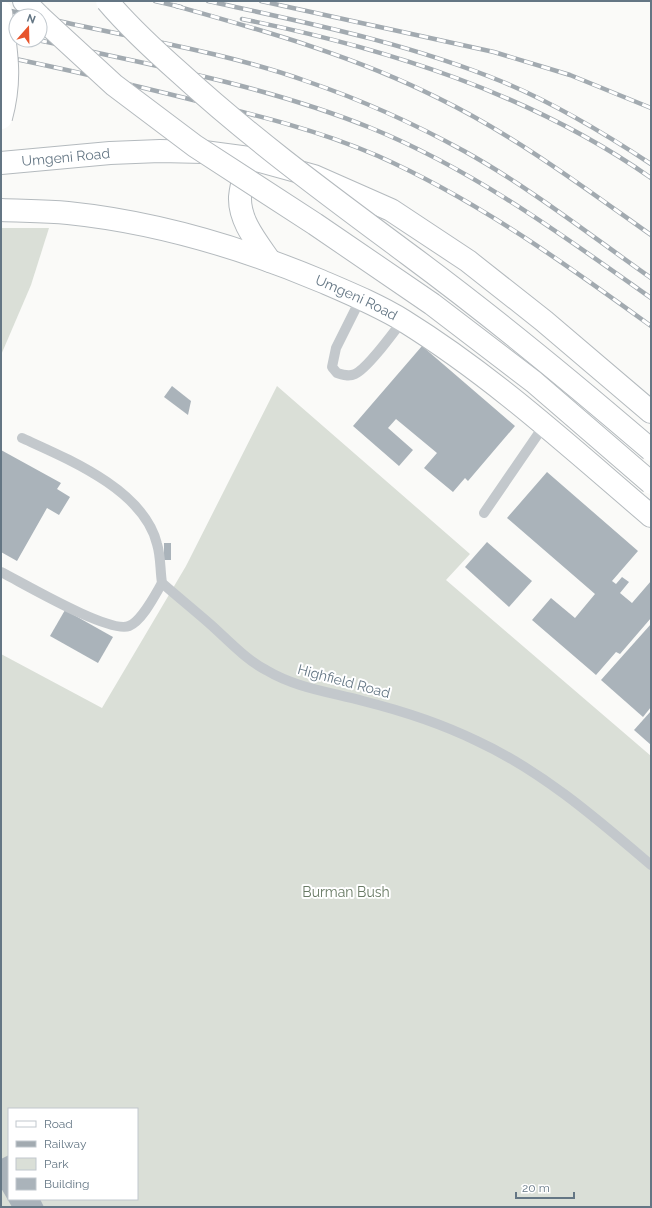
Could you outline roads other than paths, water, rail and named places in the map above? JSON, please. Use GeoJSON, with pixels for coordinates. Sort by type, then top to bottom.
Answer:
{"type":"FeatureCollection","features":[{"type":"Feature","properties":{"kind":"main road"},"geometry":{"type":"LineString","coordinates":[[24,1],[31,8]]}},
{"type":"Feature","properties":{"kind":"main road"},"geometry":{"type":"LineString","coordinates":[[107,1],[157,52],[219,109],[298,172],[434,273],[544,359],[651,450]]}},
{"type":"Feature","properties":{"kind":"main road"},"geometry":{"type":"LineString","coordinates":[[1,12],[8,62],[8,84],[1,118]]}},
{"type":"Feature","properties":{"kind":"main road"},"geometry":{"type":"LineString","coordinates":[[48,23],[114,85],[195,146],[432,304],[534,382],[651,483]]}},
{"type":"Feature","properties":{"kind":"main road","name":"Umgeni Road"},"geometry":{"type":"LineString","coordinates":[[1,163],[110,153],[160,151],[204,152],[249,158],[314,176],[391,210],[468,261],[544,321],[651,412]]}},
{"type":"Feature","properties":{"kind":"main road"},"geometry":{"type":"LineString","coordinates":[[249,158],[241,188],[242,210],[252,236],[270,261]]}},
{"type":"Feature","properties":{"kind":"main road","name":"Umgeni Road"},"geometry":{"type":"LineString","coordinates":[[1,210],[67,213],[124,221],[219,243],[270,261],[360,298],[403,320],[462,360],[545,424],[651,516]]}},
{"type":"Feature","properties":{"kind":"lane"},"geometry":{"type":"LineString","coordinates":[[360,298],[336,348],[332,367],[337,373],[349,376],[356,374],[366,365],[403,320]]}},
{"type":"Feature","properties":{"kind":"lane"},"geometry":{"type":"LineString","coordinates":[[484,513],[545,424]]}},
{"type":"Feature","properties":{"kind":"lane"},"geometry":{"type":"LineString","coordinates":[[1,572],[73,609],[100,621],[123,628],[137,622],[162,583],[157,543],[151,528],[138,510],[120,492],[90,471],[22,438]]}},
{"type":"Feature","properties":{"kind":"lane","name":"Highfield Road"},"geometry":{"type":"LineString","coordinates":[[162,583],[242,654],[265,670],[290,682],[317,691],[397,710],[438,723],[479,742],[524,767],[584,808],[651,865]]}},
{"type":"Feature","properties":{"kind":"railway"},"geometry":{"type":"LineString","coordinates":[[155,1],[181,7]]}},
{"type":"Feature","properties":{"kind":"railway"},"geometry":{"type":"LineString","coordinates":[[208,1],[357,35],[467,68],[541,99],[597,130],[651,164]]}},
{"type":"Feature","properties":{"kind":"railway"},"geometry":{"type":"LineString","coordinates":[[261,1],[494,52],[570,75],[651,108]]}},
{"type":"Feature","properties":{"kind":"railway"},"geometry":{"type":"LineString","coordinates":[[176,6],[276,35],[375,69],[407,83],[466,112],[494,128],[547,162],[651,235]]}},
{"type":"Feature","properties":{"kind":"railway"},"geometry":{"type":"LineString","coordinates":[[1,9],[8,10]]}},
{"type":"Feature","properties":{"kind":"railway"},"geometry":{"type":"LineString","coordinates":[[48,19],[174,45],[241,61],[306,81],[366,104],[426,131],[488,165],[536,196],[651,278]]}},
{"type":"Feature","properties":{"kind":"railway"},"geometry":{"type":"LineString","coordinates":[[242,19],[349,44],[455,78],[506,98],[556,121],[605,148],[651,178]]}},
{"type":"Feature","properties":{"kind":"railway"},"geometry":{"type":"LineString","coordinates":[[1,32],[8,33]]}},
{"type":"Feature","properties":{"kind":"railway"},"geometry":{"type":"LineString","coordinates":[[48,42],[165,67],[249,88],[331,113],[371,128],[446,163],[516,205],[651,298]]}},
{"type":"Feature","properties":{"kind":"railway"},"geometry":{"type":"LineString","coordinates":[[1,56],[121,82],[263,117],[333,138],[378,156],[415,173],[450,192],[519,234],[586,279],[651,326]]}},
{"type":"Feature","properties":{"kind":"park label","name":"Burman Bush"},"geometry":{"type":"Point","coordinates":[346,892]}}]}
